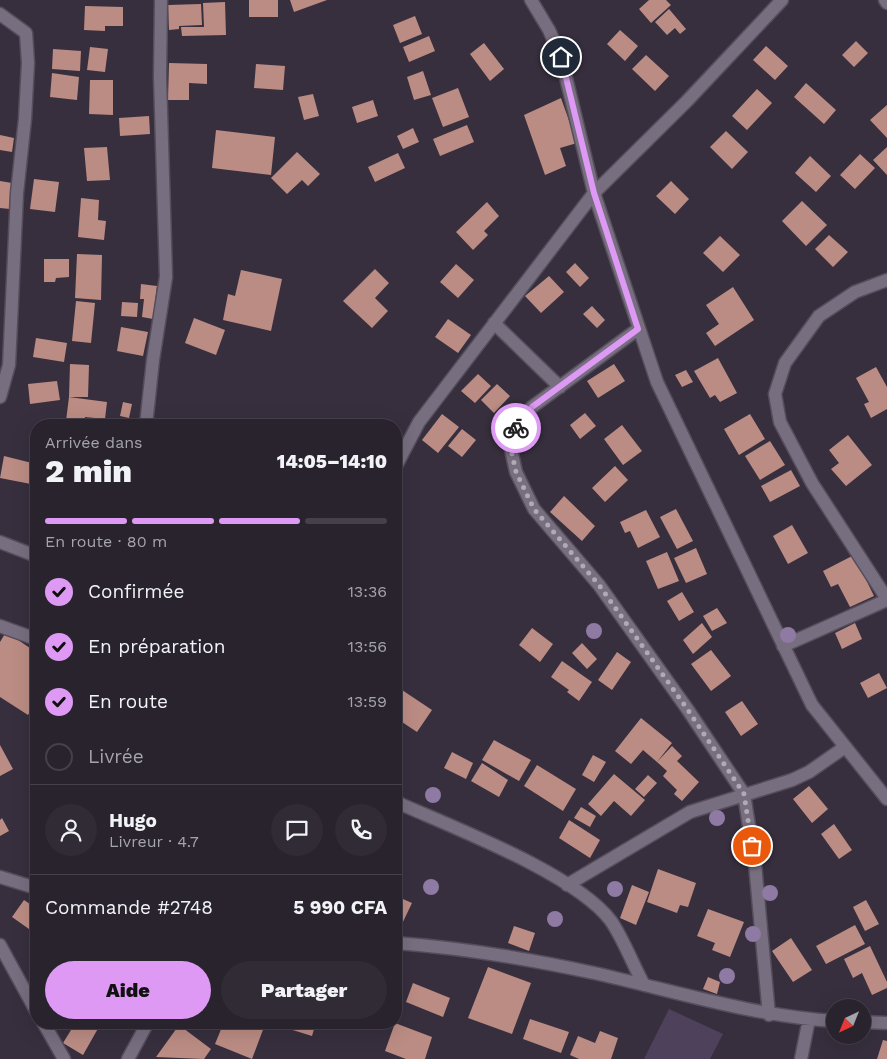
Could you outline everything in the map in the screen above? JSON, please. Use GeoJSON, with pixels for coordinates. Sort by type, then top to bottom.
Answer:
{"type":"FeatureCollection","features":[{"type":"Feature","properties":{"kind":"street"},"geometry":{"type":"LineString","coordinates":[[147,419],[153,360],[166,276],[160,78],[161,0]]}},
{"type":"Feature","properties":{"kind":"street"},"geometry":{"type":"LineString","coordinates":[[531,0],[549,30],[561,57],[594,193],[657,382],[812,705],[887,799]]}},
{"type":"Feature","properties":{"kind":"street"},"geometry":{"type":"LineString","coordinates":[[402,455],[419,422],[594,193],[692,95],[782,0]]}},
{"type":"Feature","properties":{"kind":"street"},"geometry":{"type":"LineString","coordinates":[[0,14],[26,33],[28,63],[25,119],[17,193],[9,365],[0,397]]}},
{"type":"Feature","properties":{"kind":"street"},"geometry":{"type":"LineString","coordinates":[[783,646],[887,600],[812,482],[780,422],[775,394],[785,363],[819,316],[855,292],[887,280]]}},
{"type":"Feature","properties":{"kind":"street"},"geometry":{"type":"LineString","coordinates":[[494,323],[560,387]]}},
{"type":"Feature","properties":{"kind":"street"},"geometry":{"type":"LineString","coordinates":[[638,329],[532,407],[518,424],[510,445],[516,472],[534,509],[599,585],[688,710],[744,794],[755,864],[769,1015]]}},
{"type":"Feature","properties":{"kind":"street"},"geometry":{"type":"LineString","coordinates":[[0,542],[30,554]]}},
{"type":"Feature","properties":{"kind":"street"},"geometry":{"type":"LineString","coordinates":[[0,626],[30,637]]}},
{"type":"Feature","properties":{"kind":"street"},"geometry":{"type":"LineString","coordinates":[[567,885],[690,812],[792,780],[809,772],[845,747]]}},
{"type":"Feature","properties":{"kind":"street"},"geometry":{"type":"LineString","coordinates":[[402,805],[524,861],[567,885],[589,901],[610,921],[644,985]]}},
{"type":"Feature","properties":{"kind":"street"},"geometry":{"type":"LineString","coordinates":[[0,877],[30,886]]}},
{"type":"Feature","properties":{"kind":"street"},"geometry":{"type":"LineString","coordinates":[[402,944],[473,951],[594,973],[769,1015],[826,1020]]}},
{"type":"Feature","properties":{"kind":"street"},"geometry":{"type":"LineString","coordinates":[[0,946],[30,1000]]}},
{"type":"Feature","properties":{"kind":"street"},"geometry":{"type":"LineString","coordinates":[[801,1059],[809,1019]]}},
{"type":"Feature","properties":{"kind":"street"},"geometry":{"type":"LineString","coordinates":[[871,1022],[887,1023]]}},
{"type":"Feature","properties":{"kind":"street"},"geometry":{"type":"LineString","coordinates":[[47,1029],[64,1059]]}},
{"type":"Feature","properties":{"kind":"street"},"geometry":{"type":"LineString","coordinates":[[128,1059],[144,1029]]}},
{"type":"Feature","properties":{"kind":"shaded area"},"geometry":{"type":"Polygon","coordinates":[[[669,1009],[723,1034],[710,1059],[644,1059],[669,1009]]]}},
{"type":"Feature","properties":{"kind":"building"},"geometry":{"type":"Polygon","coordinates":[[[249,0],[278,0],[278,17],[249,17],[249,0]]]}},
{"type":"Feature","properties":{"kind":"building"},"geometry":{"type":"Polygon","coordinates":[[[290,0],[327,0],[294,12],[290,0]]]}},
{"type":"Feature","properties":{"kind":"building"},"geometry":{"type":"Polygon","coordinates":[[[649,0],[666,0],[671,5],[651,23],[639,9],[649,0]]]}},
{"type":"Feature","properties":{"kind":"building"},"geometry":{"type":"Polygon","coordinates":[[[225,2],[226,35],[182,36],[181,27],[204,27],[203,3],[225,2]]]}},
{"type":"Feature","properties":{"kind":"building"},"geometry":{"type":"Polygon","coordinates":[[[201,4],[202,25],[179,26],[179,29],[169,30],[168,5],[201,4]]]}},
{"type":"Feature","properties":{"kind":"building"},"geometry":{"type":"Polygon","coordinates":[[[85,6],[123,7],[123,26],[105,26],[105,31],[84,30],[85,6]]]}},
{"type":"Feature","properties":{"kind":"building"},"geometry":{"type":"Polygon","coordinates":[[[669,9],[686,29],[680,34],[675,28],[667,35],[655,22],[669,9]]]}},
{"type":"Feature","properties":{"kind":"building"},"geometry":{"type":"Polygon","coordinates":[[[415,16],[422,34],[400,43],[393,25],[415,16]]]}},
{"type":"Feature","properties":{"kind":"building"},"geometry":{"type":"Polygon","coordinates":[[[620,30],[638,46],[625,61],[607,44],[620,30]]]}},
{"type":"Feature","properties":{"kind":"building"},"geometry":{"type":"Polygon","coordinates":[[[429,36],[435,51],[409,62],[403,47],[429,36]]]}},
{"type":"Feature","properties":{"kind":"building"},"geometry":{"type":"Polygon","coordinates":[[[856,41],[868,53],[854,67],[842,55],[856,41]]]}},
{"type":"Feature","properties":{"kind":"building"},"geometry":{"type":"Polygon","coordinates":[[[484,43],[504,69],[490,81],[470,54],[484,43]]]}},
{"type":"Feature","properties":{"kind":"building"},"geometry":{"type":"Polygon","coordinates":[[[766,46],[788,66],[775,80],[753,60],[766,46]]]}},
{"type":"Feature","properties":{"kind":"building"},"geometry":{"type":"Polygon","coordinates":[[[90,47],[108,49],[105,72],[87,70],[90,47]]]}},
{"type":"Feature","properties":{"kind":"building"},"geometry":{"type":"Polygon","coordinates":[[[53,49],[81,51],[80,71],[52,69],[53,49]]]}},
{"type":"Feature","properties":{"kind":"building"},"geometry":{"type":"Polygon","coordinates":[[[646,55],[669,76],[655,91],[632,69],[646,55]]]}},
{"type":"Feature","properties":{"kind":"building"},"geometry":{"type":"Polygon","coordinates":[[[169,63],[207,64],[207,84],[189,83],[189,100],[168,100],[169,63]]]}},
{"type":"Feature","properties":{"kind":"building"},"geometry":{"type":"Polygon","coordinates":[[[256,64],[285,66],[283,90],[254,88],[256,64]]]}},
{"type":"Feature","properties":{"kind":"building"},"geometry":{"type":"Polygon","coordinates":[[[423,71],[431,95],[414,100],[407,77],[423,71]]]}},
{"type":"Feature","properties":{"kind":"building"},"geometry":{"type":"Polygon","coordinates":[[[52,73],[79,77],[77,100],[50,97],[52,73]]]}},
{"type":"Feature","properties":{"kind":"building"},"geometry":{"type":"Polygon","coordinates":[[[90,80],[113,80],[113,115],[89,114],[90,80]]]}},
{"type":"Feature","properties":{"kind":"building"},"geometry":{"type":"Polygon","coordinates":[[[806,83],[836,110],[824,124],[794,97],[806,83]]]}},
{"type":"Feature","properties":{"kind":"building"},"geometry":{"type":"Polygon","coordinates":[[[458,88],[469,117],[443,127],[432,98],[458,88]]]}},
{"type":"Feature","properties":{"kind":"building"},"geometry":{"type":"Polygon","coordinates":[[[757,89],[772,103],[747,130],[732,116],[757,89]]]}},
{"type":"Feature","properties":{"kind":"building"},"geometry":{"type":"Polygon","coordinates":[[[313,94],[319,116],[304,120],[298,97],[313,94]]]}},
{"type":"Feature","properties":{"kind":"building"},"geometry":{"type":"Polygon","coordinates":[[[561,98],[577,143],[560,148],[566,166],[545,175],[524,115],[561,98]]]}},
{"type":"Feature","properties":{"kind":"building"},"geometry":{"type":"Polygon","coordinates":[[[373,100],[378,116],[357,123],[352,107],[373,100]]]}},
{"type":"Feature","properties":{"kind":"building"},"geometry":{"type":"Polygon","coordinates":[[[887,105],[887,138],[870,120],[887,105]]]}},
{"type":"Feature","properties":{"kind":"building"},"geometry":{"type":"Polygon","coordinates":[[[149,116],[150,134],[120,136],[119,118],[149,116]]]}},
{"type":"Feature","properties":{"kind":"building"},"geometry":{"type":"Polygon","coordinates":[[[467,125],[474,142],[440,156],[433,139],[467,125]]]}},
{"type":"Feature","properties":{"kind":"building"},"geometry":{"type":"Polygon","coordinates":[[[413,128],[419,142],[403,149],[397,136],[413,128]]]}},
{"type":"Feature","properties":{"kind":"building"},"geometry":{"type":"Polygon","coordinates":[[[216,130],[275,137],[271,175],[212,168],[216,130]]]}},
{"type":"Feature","properties":{"kind":"building"},"geometry":{"type":"Polygon","coordinates":[[[726,131],[748,152],[732,169],[710,147],[726,131]]]}},
{"type":"Feature","properties":{"kind":"building"},"geometry":{"type":"Polygon","coordinates":[[[0,135],[14,138],[12,152],[0,150],[0,135]]]}},
{"type":"Feature","properties":{"kind":"building"},"geometry":{"type":"Polygon","coordinates":[[[107,147],[110,180],[87,181],[84,148],[107,147]]]}},
{"type":"Feature","properties":{"kind":"building"},"geometry":{"type":"Polygon","coordinates":[[[887,147],[887,175],[873,160],[887,147]]]}},
{"type":"Feature","properties":{"kind":"building"},"geometry":{"type":"Polygon","coordinates":[[[297,152],[320,174],[308,186],[302,180],[287,194],[271,178],[297,152]]]}},
{"type":"Feature","properties":{"kind":"building"},"geometry":{"type":"Polygon","coordinates":[[[398,153],[405,168],[375,182],[368,167],[398,153]]]}},
{"type":"Feature","properties":{"kind":"building"},"geometry":{"type":"Polygon","coordinates":[[[860,154],[875,168],[855,189],[840,175],[860,154]]]}},
{"type":"Feature","properties":{"kind":"building"},"geometry":{"type":"Polygon","coordinates":[[[810,156],[831,176],[816,192],[795,173],[810,156]]]}},
{"type":"Feature","properties":{"kind":"building"},"geometry":{"type":"Polygon","coordinates":[[[34,179],[59,182],[55,212],[30,209],[34,179]]]}},
{"type":"Feature","properties":{"kind":"building"},"geometry":{"type":"Polygon","coordinates":[[[0,181],[12,183],[10,209],[0,208],[0,181]]]}},
{"type":"Feature","properties":{"kind":"building"},"geometry":{"type":"Polygon","coordinates":[[[671,181],[689,199],[675,214],[656,196],[671,181]]]}},
{"type":"Feature","properties":{"kind":"building"},"geometry":{"type":"Polygon","coordinates":[[[81,198],[99,200],[98,220],[106,221],[104,240],[78,237],[81,198]]]}},
{"type":"Feature","properties":{"kind":"building"},"geometry":{"type":"Polygon","coordinates":[[[802,201],[827,225],[806,246],[782,221],[802,201]]]}},
{"type":"Feature","properties":{"kind":"building"},"geometry":{"type":"Polygon","coordinates":[[[487,202],[499,216],[484,231],[488,235],[473,250],[456,232],[487,202]]]}},
{"type":"Feature","properties":{"kind":"building"},"geometry":{"type":"Polygon","coordinates":[[[829,235],[848,252],[833,267],[815,249],[829,235]]]}},
{"type":"Feature","properties":{"kind":"building"},"geometry":{"type":"Polygon","coordinates":[[[720,236],[740,255],[723,272],[703,253],[720,236]]]}},
{"type":"Feature","properties":{"kind":"building"},"geometry":{"type":"Polygon","coordinates":[[[77,254],[102,255],[101,300],[75,298],[77,254]]]}},
{"type":"Feature","properties":{"kind":"building"},"geometry":{"type":"Polygon","coordinates":[[[44,259],[69,259],[69,277],[56,278],[55,282],[44,282],[44,259]]]}},
{"type":"Feature","properties":{"kind":"building"},"geometry":{"type":"Polygon","coordinates":[[[575,263],[589,278],[580,287],[566,272],[575,263]]]}},
{"type":"Feature","properties":{"kind":"building"},"geometry":{"type":"Polygon","coordinates":[[[456,264],[474,280],[458,298],[440,282],[456,264]]]}},
{"type":"Feature","properties":{"kind":"building"},"geometry":{"type":"Polygon","coordinates":[[[375,269],[389,283],[375,298],[388,311],[372,328],[343,301],[375,269]]]}},
{"type":"Feature","properties":{"kind":"building"},"geometry":{"type":"Polygon","coordinates":[[[241,270],[282,279],[271,331],[223,320],[228,294],[235,296],[241,270]]]}},
{"type":"Feature","properties":{"kind":"building"},"geometry":{"type":"Polygon","coordinates":[[[549,276],[564,292],[541,313],[525,296],[549,276]]]}},
{"type":"Feature","properties":{"kind":"building"},"geometry":{"type":"Polygon","coordinates":[[[141,284],[157,286],[153,319],[142,317],[144,299],[140,299],[141,284]]]}},
{"type":"Feature","properties":{"kind":"building"},"geometry":{"type":"Polygon","coordinates":[[[733,287],[754,320],[715,346],[706,333],[719,324],[706,305],[733,287]]]}},
{"type":"Feature","properties":{"kind":"building"},"geometry":{"type":"Polygon","coordinates":[[[76,301],[95,303],[91,343],[72,341],[76,301]]]}},
{"type":"Feature","properties":{"kind":"building"},"geometry":{"type":"Polygon","coordinates":[[[122,302],[138,303],[137,317],[121,316],[122,302]]]}},
{"type":"Feature","properties":{"kind":"building"},"geometry":{"type":"Polygon","coordinates":[[[592,306],[605,320],[597,328],[583,314],[592,306]]]}},
{"type":"Feature","properties":{"kind":"building"},"geometry":{"type":"Polygon","coordinates":[[[194,318],[225,330],[216,355],[185,343],[194,318]]]}},
{"type":"Feature","properties":{"kind":"building"},"geometry":{"type":"Polygon","coordinates":[[[448,319],[471,335],[458,353],[435,337],[448,319]]]}},
{"type":"Feature","properties":{"kind":"building"},"geometry":{"type":"Polygon","coordinates":[[[121,327],[148,332],[143,356],[117,351],[121,327]]]}},
{"type":"Feature","properties":{"kind":"building"},"geometry":{"type":"Polygon","coordinates":[[[36,338],[67,343],[64,362],[33,357],[36,338]]]}},
{"type":"Feature","properties":{"kind":"building"},"geometry":{"type":"Polygon","coordinates":[[[718,358],[737,393],[720,402],[715,395],[710,398],[694,371],[718,358]]]}},
{"type":"Feature","properties":{"kind":"building"},"geometry":{"type":"Polygon","coordinates":[[[70,364],[89,365],[88,397],[69,397],[70,364]]]}},
{"type":"Feature","properties":{"kind":"building"},"geometry":{"type":"Polygon","coordinates":[[[614,364],[625,381],[598,398],[587,381],[614,364]]]}},
{"type":"Feature","properties":{"kind":"building"},"geometry":{"type":"Polygon","coordinates":[[[876,367],[887,387],[887,409],[871,418],[864,404],[869,402],[856,378],[876,367]]]}},
{"type":"Feature","properties":{"kind":"building"},"geometry":{"type":"Polygon","coordinates":[[[686,370],[693,382],[682,387],[675,375],[686,370]]]}},
{"type":"Feature","properties":{"kind":"building"},"geometry":{"type":"Polygon","coordinates":[[[478,374],[491,386],[475,403],[461,391],[478,374]]]}},
{"type":"Feature","properties":{"kind":"building"},"geometry":{"type":"Polygon","coordinates":[[[57,381],[60,400],[30,404],[28,384],[57,381]]]}},
{"type":"Feature","properties":{"kind":"building"},"geometry":{"type":"Polygon","coordinates":[[[497,384],[510,396],[494,413],[481,400],[497,384]]]}},
{"type":"Feature","properties":{"kind":"building"},"geometry":{"type":"Polygon","coordinates":[[[69,397],[107,402],[105,419],[85,417],[85,419],[66,419],[69,397]]]}},
{"type":"Feature","properties":{"kind":"building"},"geometry":{"type":"Polygon","coordinates":[[[123,402],[132,404],[129,418],[120,416],[123,402]]]}},
{"type":"Feature","properties":{"kind":"building"},"geometry":{"type":"Polygon","coordinates":[[[585,413],[596,426],[580,439],[570,425],[585,413]]]}},
{"type":"Feature","properties":{"kind":"building"},"geometry":{"type":"Polygon","coordinates":[[[442,414],[459,427],[438,453],[422,440],[442,414]]]}},
{"type":"Feature","properties":{"kind":"building"},"geometry":{"type":"Polygon","coordinates":[[[750,414],[765,439],[739,455],[724,429],[750,414]]]}},
{"type":"Feature","properties":{"kind":"building"},"geometry":{"type":"Polygon","coordinates":[[[622,425],[642,451],[623,465],[604,439],[622,425]]]}},
{"type":"Feature","properties":{"kind":"building"},"geometry":{"type":"Polygon","coordinates":[[[462,429],[476,440],[462,457],[448,446],[462,429]]]}},
{"type":"Feature","properties":{"kind":"building"},"geometry":{"type":"Polygon","coordinates":[[[848,435],[872,465],[846,486],[831,469],[839,463],[829,450],[848,435]]]}},
{"type":"Feature","properties":{"kind":"building"},"geometry":{"type":"Polygon","coordinates":[[[770,441],[785,465],[760,480],[745,456],[770,441]]]}},
{"type":"Feature","properties":{"kind":"building"},"geometry":{"type":"Polygon","coordinates":[[[4,456],[30,462],[30,484],[0,478],[4,456]]]}},
{"type":"Feature","properties":{"kind":"building"},"geometry":{"type":"Polygon","coordinates":[[[615,466],[628,480],[605,502],[592,488],[615,466]]]}},
{"type":"Feature","properties":{"kind":"building"},"geometry":{"type":"Polygon","coordinates":[[[791,470],[800,486],[770,502],[761,486],[791,470]]]}},
{"type":"Feature","properties":{"kind":"building"},"geometry":{"type":"Polygon","coordinates":[[[564,496],[595,526],[582,541],[550,512],[564,496]]]}},
{"type":"Feature","properties":{"kind":"building"},"geometry":{"type":"Polygon","coordinates":[[[676,509],[693,541],[677,549],[660,517],[676,509]]]}},
{"type":"Feature","properties":{"kind":"building"},"geometry":{"type":"Polygon","coordinates":[[[646,510],[660,537],[638,548],[630,531],[625,533],[620,522],[646,510]]]}},
{"type":"Feature","properties":{"kind":"building"},"geometry":{"type":"Polygon","coordinates":[[[792,525],[808,553],[788,564],[773,536],[792,525]]]}},
{"type":"Feature","properties":{"kind":"building"},"geometry":{"type":"Polygon","coordinates":[[[696,548],[707,574],[686,583],[674,558],[696,548]]]}},
{"type":"Feature","properties":{"kind":"building"},"geometry":{"type":"Polygon","coordinates":[[[667,552],[679,581],[658,589],[646,561],[667,552]]]}},
{"type":"Feature","properties":{"kind":"building"},"geometry":{"type":"Polygon","coordinates":[[[854,555],[874,596],[850,607],[838,584],[831,587],[823,571],[854,555]]]}},
{"type":"Feature","properties":{"kind":"building"},"geometry":{"type":"Polygon","coordinates":[[[682,592],[694,612],[679,621],[667,601],[682,592]]]}},
{"type":"Feature","properties":{"kind":"building"},"geometry":{"type":"Polygon","coordinates":[[[717,608],[727,623],[712,631],[703,616],[717,608]]]}},
{"type":"Feature","properties":{"kind":"building"},"geometry":{"type":"Polygon","coordinates":[[[702,623],[712,637],[693,654],[683,640],[702,623]]]}},
{"type":"Feature","properties":{"kind":"building"},"geometry":{"type":"Polygon","coordinates":[[[855,623],[862,639],[842,649],[835,633],[855,623]]]}},
{"type":"Feature","properties":{"kind":"building"},"geometry":{"type":"Polygon","coordinates":[[[532,628],[553,644],[540,662],[519,645],[532,628]]]}},
{"type":"Feature","properties":{"kind":"building"},"geometry":{"type":"Polygon","coordinates":[[[6,632],[30,648],[30,712],[28,715],[0,697],[0,642],[6,632]]]}},
{"type":"Feature","properties":{"kind":"building"},"geometry":{"type":"Polygon","coordinates":[[[582,643],[597,659],[587,669],[572,653],[582,643]]]}},
{"type":"Feature","properties":{"kind":"building"},"geometry":{"type":"Polygon","coordinates":[[[711,650],[731,676],[711,691],[691,664],[711,650]]]}},
{"type":"Feature","properties":{"kind":"building"},"geometry":{"type":"Polygon","coordinates":[[[617,652],[631,662],[612,690],[598,680],[617,652]]]}},
{"type":"Feature","properties":{"kind":"building"},"geometry":{"type":"Polygon","coordinates":[[[562,661],[592,682],[579,701],[567,692],[569,690],[551,677],[562,661]]]}},
{"type":"Feature","properties":{"kind":"building"},"geometry":{"type":"Polygon","coordinates":[[[879,673],[887,688],[868,698],[860,683],[879,673]]]}},
{"type":"Feature","properties":{"kind":"building"},"geometry":{"type":"Polygon","coordinates":[[[402,690],[432,710],[417,732],[402,722],[402,690]]]}},
{"type":"Feature","properties":{"kind":"building"},"geometry":{"type":"Polygon","coordinates":[[[742,701],[758,724],[741,736],[725,712],[742,701]]]}},
{"type":"Feature","properties":{"kind":"building"},"geometry":{"type":"Polygon","coordinates":[[[641,718],[672,743],[657,762],[643,750],[631,764],[615,751],[641,718]]]}},
{"type":"Feature","properties":{"kind":"building"},"geometry":{"type":"Polygon","coordinates":[[[494,740],[531,760],[519,781],[482,760],[494,740]]]}},
{"type":"Feature","properties":{"kind":"building"},"geometry":{"type":"Polygon","coordinates":[[[0,745],[13,769],[0,776],[0,745]]]}},
{"type":"Feature","properties":{"kind":"building"},"geometry":{"type":"Polygon","coordinates":[[[672,746],[682,756],[677,761],[699,782],[682,801],[674,794],[677,790],[663,776],[667,771],[657,762],[672,746]]]}},
{"type":"Feature","properties":{"kind":"building"},"geometry":{"type":"Polygon","coordinates":[[[452,752],[473,763],[466,779],[444,768],[452,752]]]}},
{"type":"Feature","properties":{"kind":"building"},"geometry":{"type":"Polygon","coordinates":[[[593,755],[606,762],[594,782],[582,775],[593,755]]]}},
{"type":"Feature","properties":{"kind":"building"},"geometry":{"type":"Polygon","coordinates":[[[482,763],[508,780],[499,797],[471,781],[482,763]]]}},
{"type":"Feature","properties":{"kind":"building"},"geometry":{"type":"Polygon","coordinates":[[[537,765],[576,789],[563,811],[524,786],[537,765]]]}},
{"type":"Feature","properties":{"kind":"building"},"geometry":{"type":"Polygon","coordinates":[[[614,774],[645,800],[631,816],[614,801],[601,816],[588,804],[614,774]]]}},
{"type":"Feature","properties":{"kind":"building"},"geometry":{"type":"Polygon","coordinates":[[[648,775],[657,783],[644,797],[635,789],[648,775]]]}},
{"type":"Feature","properties":{"kind":"building"},"geometry":{"type":"Polygon","coordinates":[[[809,786],[828,809],[812,823],[793,799],[809,786]]]}},
{"type":"Feature","properties":{"kind":"building"},"geometry":{"type":"Polygon","coordinates":[[[581,807],[596,816],[590,827],[574,818],[581,807]]]}},
{"type":"Feature","properties":{"kind":"building"},"geometry":{"type":"Polygon","coordinates":[[[2,818],[9,831],[0,836],[0,820],[2,818]]]}},
{"type":"Feature","properties":{"kind":"building"},"geometry":{"type":"Polygon","coordinates":[[[569,820],[600,840],[590,858],[559,838],[569,820]]]}},
{"type":"Feature","properties":{"kind":"building"},"geometry":{"type":"Polygon","coordinates":[[[834,824],[852,850],[839,859],[821,834],[834,824]]]}},
{"type":"Feature","properties":{"kind":"building"},"geometry":{"type":"Polygon","coordinates":[[[658,869],[696,883],[688,907],[680,905],[677,913],[647,902],[658,869]]]}},
{"type":"Feature","properties":{"kind":"building"},"geometry":{"type":"Polygon","coordinates":[[[632,885],[649,892],[636,925],[620,918],[632,885]]]}},
{"type":"Feature","properties":{"kind":"building"},"geometry":{"type":"Polygon","coordinates":[[[402,899],[412,903],[402,924],[402,899]]]}},
{"type":"Feature","properties":{"kind":"building"},"geometry":{"type":"Polygon","coordinates":[[[24,900],[30,904],[30,930],[12,917],[24,900]]]}},
{"type":"Feature","properties":{"kind":"building"},"geometry":{"type":"Polygon","coordinates":[[[866,900],[879,924],[865,931],[853,907],[866,900]]]}},
{"type":"Feature","properties":{"kind":"building"},"geometry":{"type":"Polygon","coordinates":[[[708,909],[744,922],[730,957],[712,950],[715,943],[697,936],[708,909]]]}},
{"type":"Feature","properties":{"kind":"building"},"geometry":{"type":"Polygon","coordinates":[[[855,925],[865,944],[826,964],[816,946],[855,925]]]}},
{"type":"Feature","properties":{"kind":"building"},"geometry":{"type":"Polygon","coordinates":[[[514,926],[535,933],[529,951],[508,943],[514,926]]]}},
{"type":"Feature","properties":{"kind":"building"},"geometry":{"type":"Polygon","coordinates":[[[791,938],[812,970],[793,982],[772,951],[791,938]]]}},
{"type":"Feature","properties":{"kind":"building"},"geometry":{"type":"Polygon","coordinates":[[[870,946],[887,982],[887,988],[872,995],[862,973],[853,978],[844,959],[870,946]]]}},
{"type":"Feature","properties":{"kind":"building"},"geometry":{"type":"Polygon","coordinates":[[[488,967],[531,983],[512,1034],[468,1018],[488,967]]]}},
{"type":"Feature","properties":{"kind":"building"},"geometry":{"type":"Polygon","coordinates":[[[708,977],[720,982],[717,994],[703,989],[708,977]]]}},
{"type":"Feature","properties":{"kind":"building"},"geometry":{"type":"Polygon","coordinates":[[[413,983],[450,998],[443,1017],[406,1002],[413,983]]]}},
{"type":"Feature","properties":{"kind":"building"},"geometry":{"type":"Polygon","coordinates":[[[530,1019],[569,1032],[561,1053],[523,1039],[530,1019]]]}},
{"type":"Feature","properties":{"kind":"building"},"geometry":{"type":"Polygon","coordinates":[[[402,1026],[432,1037],[425,1059],[406,1059],[385,1051],[393,1029],[402,1029],[402,1026]]]}},
{"type":"Feature","properties":{"kind":"building"},"geometry":{"type":"Polygon","coordinates":[[[72,1029],[98,1029],[83,1055],[63,1043],[72,1029]]]}},
{"type":"Feature","properties":{"kind":"building"},"geometry":{"type":"Polygon","coordinates":[[[176,1029],[184,1029],[211,1049],[204,1059],[156,1057],[176,1029]]]}},
{"type":"Feature","properties":{"kind":"building"},"geometry":{"type":"Polygon","coordinates":[[[221,1029],[263,1029],[252,1059],[215,1044],[221,1029]]]}},
{"type":"Feature","properties":{"kind":"building"},"geometry":{"type":"Polygon","coordinates":[[[290,1029],[314,1029],[312,1036],[290,1029]]]}},
{"type":"Feature","properties":{"kind":"building"},"geometry":{"type":"Polygon","coordinates":[[[600,1031],[618,1038],[611,1059],[579,1059],[570,1055],[578,1036],[595,1043],[600,1031]]]}},
{"type":"Feature","properties":{"kind":"building"},"geometry":{"type":"Polygon","coordinates":[[[883,1040],[887,1041],[887,1059],[877,1059],[883,1040]]]}},
{"type":"Feature","properties":{"kind":"way so far"},"geometry":{"type":"LineString","coordinates":[[516,428],[510,445],[516,472],[534,509],[599,585],[688,710],[744,794],[752,846]]}},
{"type":"Feature","properties":{"kind":"route"},"geometry":{"type":"LineString","coordinates":[[516,428],[532,407],[638,329],[594,193],[561,57]]}}]}
